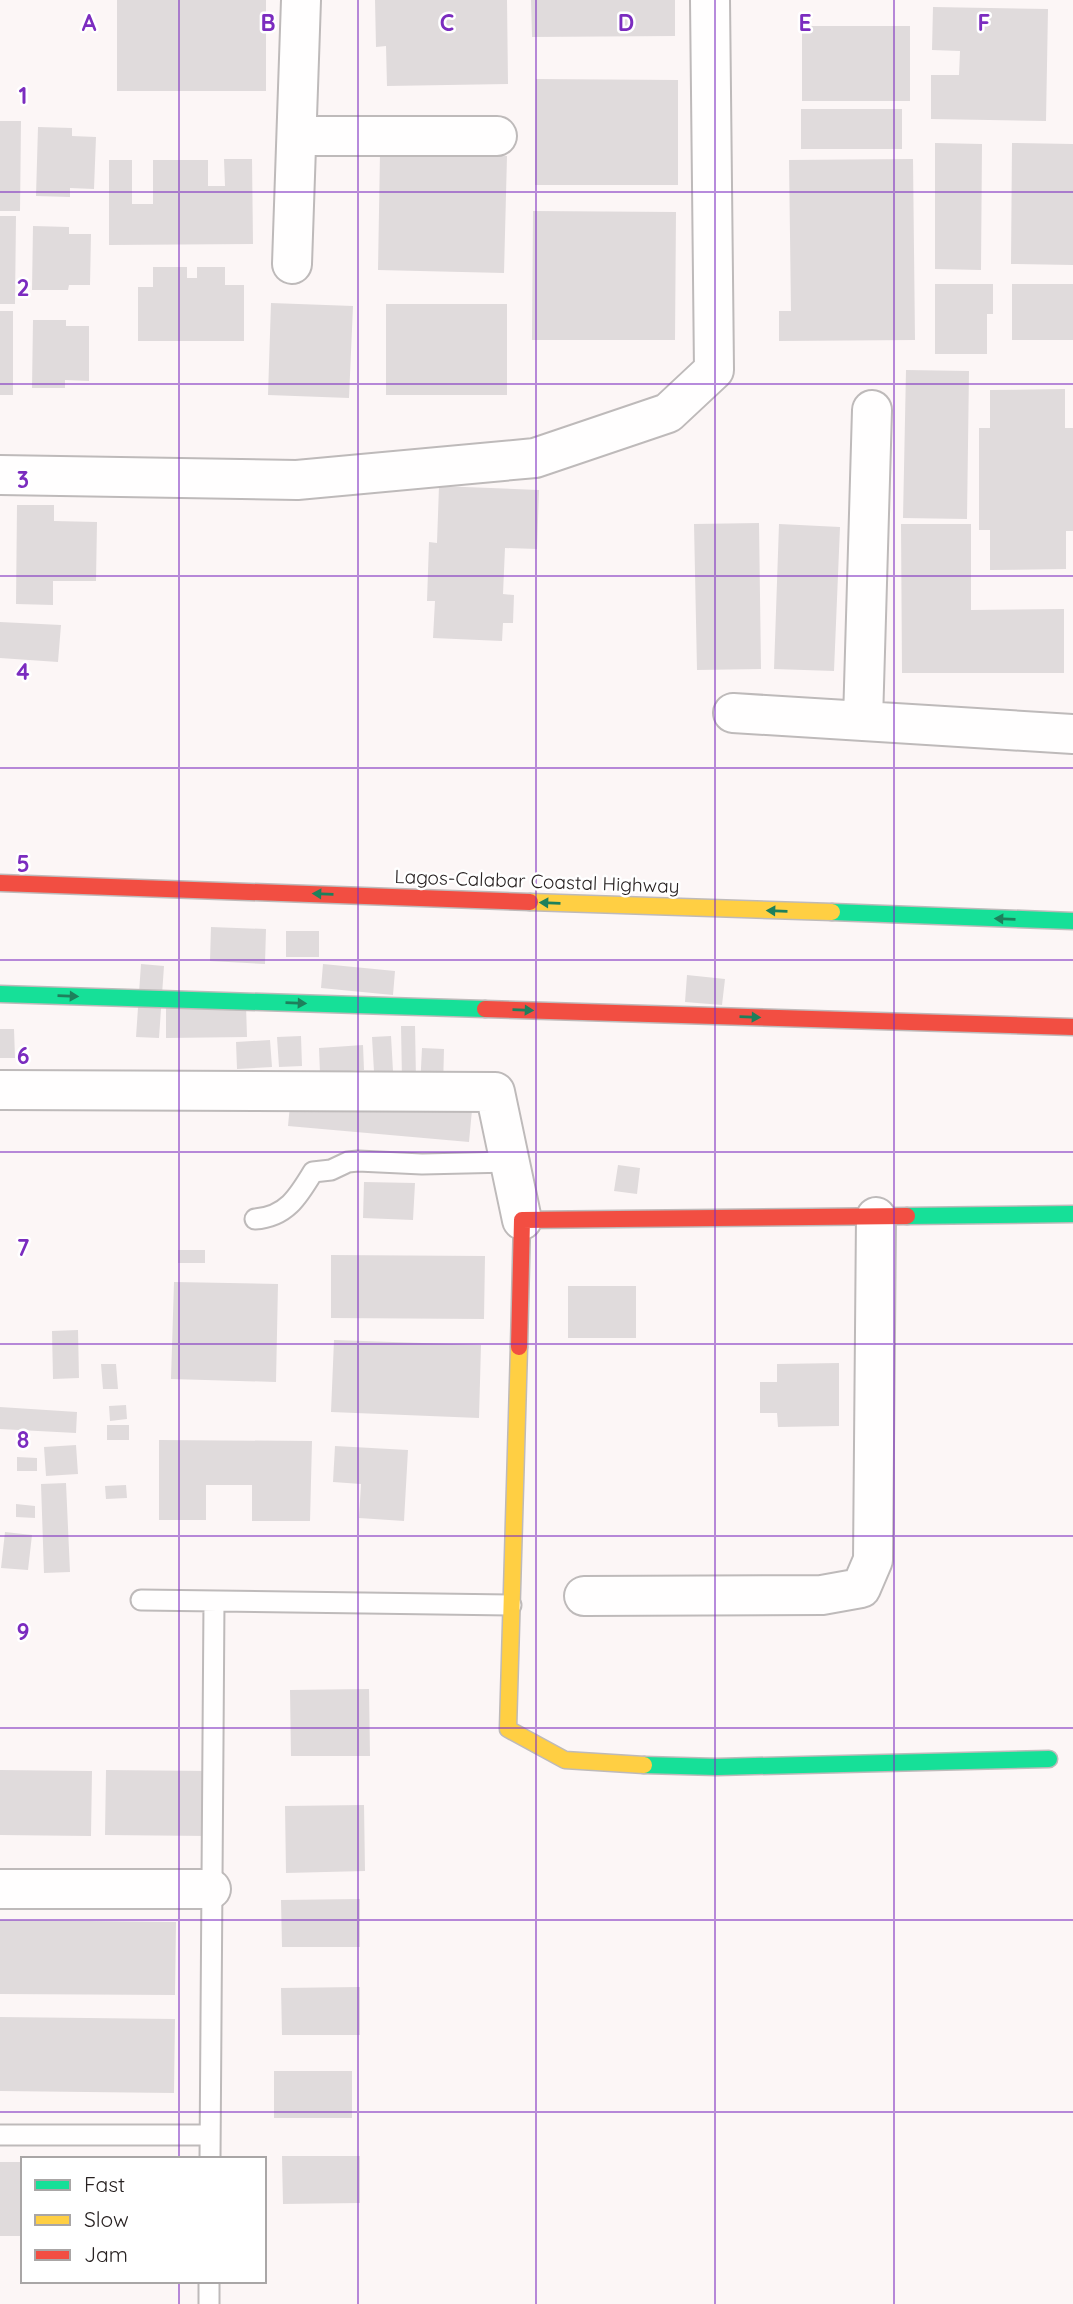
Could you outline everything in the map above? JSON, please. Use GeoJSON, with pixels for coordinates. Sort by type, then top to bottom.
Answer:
{"type":"FeatureCollection","features":[{"type":"Feature","properties":{"kind":"main road","name":"Lagos-Calabar Coastal Highway"},"geometry":{"type":"LineString","coordinates":[[0,883],[1073,921]]}},
{"type":"Feature","properties":{"kind":"main road"},"geometry":{"type":"LineString","coordinates":[[0,994],[1073,1027]]}},
{"type":"Feature","properties":{"kind":"main road"},"geometry":{"type":"LineString","coordinates":[[1049,1759],[717,1767],[634,1765],[565,1760],[508,1729],[522,1220],[1073,1214]]}},
{"type":"Feature","properties":{"kind":"street"},"geometry":{"type":"LineString","coordinates":[[292,264],[301,0]]}},
{"type":"Feature","properties":{"kind":"street"},"geometry":{"type":"LineString","coordinates":[[0,475],[297,480],[324,478],[535,458],[668,413],[714,370],[710,0]]}},
{"type":"Feature","properties":{"kind":"street"},"geometry":{"type":"LineString","coordinates":[[296,136],[498,136]]}},
{"type":"Feature","properties":{"kind":"street"},"geometry":{"type":"LineString","coordinates":[[863,721],[872,410]]}},
{"type":"Feature","properties":{"kind":"street"},"geometry":{"type":"LineString","coordinates":[[733,712],[1073,734]]}},
{"type":"Feature","properties":{"kind":"street"},"geometry":{"type":"LineString","coordinates":[[0,1090],[495,1092],[522,1220]]}},
{"type":"Feature","properties":{"kind":"street"},"geometry":{"type":"LineString","coordinates":[[584,1596],[822,1595],[860,1588],[873,1560],[876,1217]]}},
{"type":"Feature","properties":{"kind":"street"},"geometry":{"type":"LineString","coordinates":[[0,1889],[211,1889]]}},
{"type":"Feature","properties":{"kind":"lane"},"geometry":{"type":"LineString","coordinates":[[255,1219],[270,1218],[280,1212],[299,1194],[313,1172],[331,1170],[348,1162],[510,1162]]}},
{"type":"Feature","properties":{"kind":"lane"},"geometry":{"type":"LineString","coordinates":[[141,1600],[511,1605]]}},
{"type":"Feature","properties":{"kind":"lane"},"geometry":{"type":"LineString","coordinates":[[210,2157],[214,1601]]}},
{"type":"Feature","properties":{"kind":"lane"},"geometry":{"type":"LineString","coordinates":[[0,2135],[210,2136]]}},
{"type":"Feature","properties":{"kind":"lane"},"geometry":{"type":"LineString","coordinates":[[209,2283],[209,2304]]}},
{"type":"Feature","properties":{"kind":"building"},"geometry":{"type":"Polygon","coordinates":[[[117,0],[266,0],[266,91],[117,91],[117,0]]]}},
{"type":"Feature","properties":{"kind":"building"},"geometry":{"type":"Polygon","coordinates":[[[375,0],[507,0],[508,84],[387,86],[386,46],[376,47],[375,0]]]}},
{"type":"Feature","properties":{"kind":"building"},"geometry":{"type":"Polygon","coordinates":[[[531,0],[675,0],[675,36],[532,37],[531,0]]]}},
{"type":"Feature","properties":{"kind":"building"},"geometry":{"type":"Polygon","coordinates":[[[933,7],[1048,9],[1046,121],[931,119],[931,75],[959,75],[960,51],[932,50],[933,7]]]}},
{"type":"Feature","properties":{"kind":"building"},"geometry":{"type":"Polygon","coordinates":[[[802,26],[910,26],[910,101],[802,101],[802,26]]]}},
{"type":"Feature","properties":{"kind":"building"},"geometry":{"type":"Polygon","coordinates":[[[536,79],[678,80],[678,185],[535,185],[536,79]]]}},
{"type":"Feature","properties":{"kind":"building"},"geometry":{"type":"Polygon","coordinates":[[[801,109],[902,109],[902,149],[801,149],[801,109]]]}},
{"type":"Feature","properties":{"kind":"building"},"geometry":{"type":"Polygon","coordinates":[[[0,121],[21,121],[20,211],[0,211],[0,121]]]}},
{"type":"Feature","properties":{"kind":"building"},"geometry":{"type":"Polygon","coordinates":[[[38,127],[72,128],[72,136],[96,137],[94,189],[70,188],[70,197],[36,196],[38,127]]]}},
{"type":"Feature","properties":{"kind":"building"},"geometry":{"type":"Polygon","coordinates":[[[935,143],[982,144],[981,270],[935,269],[935,143]]]}},
{"type":"Feature","properties":{"kind":"building"},"geometry":{"type":"Polygon","coordinates":[[[1012,143],[1073,144],[1073,265],[1011,264],[1012,143]]]}},
{"type":"Feature","properties":{"kind":"building"},"geometry":{"type":"Polygon","coordinates":[[[380,153],[507,156],[504,273],[378,270],[380,153]]]}},
{"type":"Feature","properties":{"kind":"building"},"geometry":{"type":"Polygon","coordinates":[[[224,159],[252,159],[253,244],[109,245],[109,160],[132,160],[132,204],[153,204],[153,160],[208,160],[208,186],[225,186],[224,159]]]}},
{"type":"Feature","properties":{"kind":"building"},"geometry":{"type":"Polygon","coordinates":[[[913,159],[915,340],[779,341],[779,311],[791,311],[789,160],[913,159]]]}},
{"type":"Feature","properties":{"kind":"building"},"geometry":{"type":"Polygon","coordinates":[[[533,211],[676,212],[675,340],[532,340],[533,211]]]}},
{"type":"Feature","properties":{"kind":"building"},"geometry":{"type":"Polygon","coordinates":[[[0,216],[16,216],[15,304],[0,304],[0,216]]]}},
{"type":"Feature","properties":{"kind":"building"},"geometry":{"type":"Polygon","coordinates":[[[33,226],[69,227],[69,234],[91,234],[90,285],[69,285],[68,290],[32,290],[33,226]]]}},
{"type":"Feature","properties":{"kind":"building"},"geometry":{"type":"Polygon","coordinates":[[[153,267],[187,267],[187,278],[197,278],[197,267],[225,267],[225,285],[244,285],[244,341],[138,341],[138,287],[153,287],[153,267]]]}},
{"type":"Feature","properties":{"kind":"building"},"geometry":{"type":"Polygon","coordinates":[[[935,284],[993,284],[993,314],[987,314],[987,354],[935,354],[935,284]]]}},
{"type":"Feature","properties":{"kind":"building"},"geometry":{"type":"Polygon","coordinates":[[[1012,284],[1073,284],[1073,340],[1012,340],[1012,284]]]}},
{"type":"Feature","properties":{"kind":"building"},"geometry":{"type":"Polygon","coordinates":[[[271,303],[353,306],[349,398],[268,395],[271,303]]]}},
{"type":"Feature","properties":{"kind":"building"},"geometry":{"type":"Polygon","coordinates":[[[386,304],[507,304],[507,395],[386,395],[386,304]]]}},
{"type":"Feature","properties":{"kind":"building"},"geometry":{"type":"Polygon","coordinates":[[[0,311],[13,311],[13,395],[0,395],[0,311]]]}},
{"type":"Feature","properties":{"kind":"building"},"geometry":{"type":"Polygon","coordinates":[[[33,320],[66,320],[66,326],[89,326],[89,381],[65,380],[65,388],[32,388],[33,320]]]}},
{"type":"Feature","properties":{"kind":"building"},"geometry":{"type":"Polygon","coordinates":[[[906,370],[969,371],[967,519],[903,518],[906,370]]]}},
{"type":"Feature","properties":{"kind":"building"},"geometry":{"type":"Polygon","coordinates":[[[1065,389],[1065,428],[1073,428],[1073,531],[1066,531],[1066,569],[990,570],[990,530],[979,530],[979,428],[990,428],[990,390],[1065,389]]]}},
{"type":"Feature","properties":{"kind":"building"},"geometry":{"type":"Polygon","coordinates":[[[439,486],[539,490],[537,549],[505,548],[503,594],[514,595],[513,623],[503,623],[502,641],[433,638],[435,601],[427,601],[429,542],[437,543],[439,486]]]}},
{"type":"Feature","properties":{"kind":"building"},"geometry":{"type":"Polygon","coordinates":[[[17,505],[54,505],[54,521],[97,522],[96,581],[53,581],[53,605],[16,604],[17,505]]]}},
{"type":"Feature","properties":{"kind":"building"},"geometry":{"type":"Polygon","coordinates":[[[759,523],[761,669],[697,670],[694,524],[759,523]]]}},
{"type":"Feature","properties":{"kind":"building"},"geometry":{"type":"Polygon","coordinates":[[[779,524],[840,527],[834,671],[774,669],[779,524]]]}},
{"type":"Feature","properties":{"kind":"building"},"geometry":{"type":"Polygon","coordinates":[[[901,524],[971,524],[971,610],[1064,609],[1064,673],[902,673],[901,524]]]}},
{"type":"Feature","properties":{"kind":"building"},"geometry":{"type":"Polygon","coordinates":[[[0,622],[61,625],[58,662],[0,658],[0,622]]]}},
{"type":"Feature","properties":{"kind":"building"},"geometry":{"type":"Polygon","coordinates":[[[211,927],[266,929],[265,964],[210,961],[211,927]]]}},
{"type":"Feature","properties":{"kind":"building"},"geometry":{"type":"Polygon","coordinates":[[[286,931],[319,931],[319,957],[286,957],[286,931]]]}},
{"type":"Feature","properties":{"kind":"building"},"geometry":{"type":"Polygon","coordinates":[[[141,964],[164,966],[159,1038],[136,1037],[141,964]]]}},
{"type":"Feature","properties":{"kind":"building"},"geometry":{"type":"Polygon","coordinates":[[[323,964],[395,971],[393,995],[321,988],[323,964]]]}},
{"type":"Feature","properties":{"kind":"building"},"geometry":{"type":"Polygon","coordinates":[[[687,975],[725,979],[722,1005],[685,1002],[687,975]]]}},
{"type":"Feature","properties":{"kind":"building"},"geometry":{"type":"Polygon","coordinates":[[[246,1005],[247,1037],[166,1038],[166,1007],[246,1005]]]}},
{"type":"Feature","properties":{"kind":"building"},"geometry":{"type":"Polygon","coordinates":[[[401,1026],[415,1026],[416,1080],[402,1080],[401,1026]]]}},
{"type":"Feature","properties":{"kind":"building"},"geometry":{"type":"Polygon","coordinates":[[[0,1029],[14,1029],[15,1058],[0,1058],[0,1029]]]}},
{"type":"Feature","properties":{"kind":"building"},"geometry":{"type":"Polygon","coordinates":[[[301,1036],[302,1066],[279,1067],[277,1037],[301,1036]]]}},
{"type":"Feature","properties":{"kind":"building"},"geometry":{"type":"Polygon","coordinates":[[[391,1036],[394,1089],[375,1089],[372,1037],[391,1036]]]}},
{"type":"Feature","properties":{"kind":"building"},"geometry":{"type":"Polygon","coordinates":[[[270,1040],[272,1067],[237,1069],[236,1042],[270,1040]]]}},
{"type":"Feature","properties":{"kind":"building"},"geometry":{"type":"Polygon","coordinates":[[[363,1045],[364,1070],[320,1073],[319,1048],[363,1045]]]}},
{"type":"Feature","properties":{"kind":"building"},"geometry":{"type":"Polygon","coordinates":[[[422,1048],[444,1049],[443,1088],[420,1088],[422,1048]]]}},
{"type":"Feature","properties":{"kind":"building"},"geometry":{"type":"Polygon","coordinates":[[[291,1094],[472,1110],[469,1142],[288,1126],[291,1094]]]}},
{"type":"Feature","properties":{"kind":"building"},"geometry":{"type":"Polygon","coordinates":[[[618,1165],[640,1168],[637,1194],[614,1191],[618,1165]]]}},
{"type":"Feature","properties":{"kind":"building"},"geometry":{"type":"Polygon","coordinates":[[[364,1182],[415,1183],[413,1220],[363,1218],[364,1182]]]}},
{"type":"Feature","properties":{"kind":"building"},"geometry":{"type":"Polygon","coordinates":[[[178,1250],[205,1250],[205,1263],[178,1263],[178,1250]]]}},
{"type":"Feature","properties":{"kind":"building"},"geometry":{"type":"Polygon","coordinates":[[[331,1255],[485,1256],[484,1319],[331,1318],[331,1255]]]}},
{"type":"Feature","properties":{"kind":"building"},"geometry":{"type":"Polygon","coordinates":[[[174,1282],[278,1284],[276,1382],[171,1379],[174,1282]]]}},
{"type":"Feature","properties":{"kind":"building"},"geometry":{"type":"Polygon","coordinates":[[[568,1286],[636,1286],[636,1338],[568,1338],[568,1286]]]}},
{"type":"Feature","properties":{"kind":"building"},"geometry":{"type":"Polygon","coordinates":[[[78,1330],[79,1378],[53,1379],[52,1331],[78,1330]]]}},
{"type":"Feature","properties":{"kind":"building"},"geometry":{"type":"Polygon","coordinates":[[[334,1340],[481,1345],[479,1418],[331,1412],[334,1340]]]}},
{"type":"Feature","properties":{"kind":"building"},"geometry":{"type":"Polygon","coordinates":[[[839,1363],[839,1426],[778,1427],[777,1413],[760,1413],[760,1382],[777,1382],[777,1364],[839,1363]]]}},
{"type":"Feature","properties":{"kind":"building"},"geometry":{"type":"Polygon","coordinates":[[[101,1364],[116,1364],[118,1389],[103,1389],[101,1364]]]}},
{"type":"Feature","properties":{"kind":"building"},"geometry":{"type":"Polygon","coordinates":[[[126,1405],[127,1419],[110,1421],[109,1406],[126,1405]]]}},
{"type":"Feature","properties":{"kind":"building"},"geometry":{"type":"Polygon","coordinates":[[[0,1407],[77,1412],[76,1433],[0,1429],[0,1407]]]}},
{"type":"Feature","properties":{"kind":"building"},"geometry":{"type":"Polygon","coordinates":[[[107,1425],[129,1425],[129,1440],[107,1440],[107,1425]]]}},
{"type":"Feature","properties":{"kind":"building"},"geometry":{"type":"Polygon","coordinates":[[[159,1440],[312,1441],[310,1521],[252,1521],[252,1485],[206,1485],[206,1520],[159,1520],[159,1440]]]}},
{"type":"Feature","properties":{"kind":"building"},"geometry":{"type":"Polygon","coordinates":[[[76,1445],[78,1474],[46,1476],[44,1447],[76,1445]]]}},
{"type":"Feature","properties":{"kind":"building"},"geometry":{"type":"Polygon","coordinates":[[[335,1446],[408,1450],[404,1521],[359,1518],[361,1484],[333,1482],[335,1446]]]}},
{"type":"Feature","properties":{"kind":"building"},"geometry":{"type":"Polygon","coordinates":[[[17,1457],[37,1458],[37,1471],[17,1471],[17,1457]]]}},
{"type":"Feature","properties":{"kind":"building"},"geometry":{"type":"Polygon","coordinates":[[[66,1483],[70,1572],[44,1573],[41,1484],[66,1483]]]}},
{"type":"Feature","properties":{"kind":"building"},"geometry":{"type":"Polygon","coordinates":[[[126,1485],[127,1498],[106,1499],[105,1486],[126,1485]]]}},
{"type":"Feature","properties":{"kind":"building"},"geometry":{"type":"Polygon","coordinates":[[[16,1504],[35,1506],[35,1518],[16,1517],[16,1504]]]}},
{"type":"Feature","properties":{"kind":"building"},"geometry":{"type":"Polygon","coordinates":[[[5,1532],[32,1535],[28,1570],[1,1568],[5,1532]]]}},
{"type":"Feature","properties":{"kind":"building"},"geometry":{"type":"Polygon","coordinates":[[[369,1689],[370,1756],[291,1756],[290,1690],[369,1689]]]}},
{"type":"Feature","properties":{"kind":"building"},"geometry":{"type":"Polygon","coordinates":[[[0,1770],[92,1771],[91,1836],[0,1835],[0,1770]]]}},
{"type":"Feature","properties":{"kind":"building"},"geometry":{"type":"Polygon","coordinates":[[[106,1770],[210,1771],[209,1836],[105,1835],[106,1770]]]}},
{"type":"Feature","properties":{"kind":"building"},"geometry":{"type":"Polygon","coordinates":[[[364,1805],[365,1871],[286,1873],[285,1806],[364,1805]]]}},
{"type":"Feature","properties":{"kind":"building"},"geometry":{"type":"Polygon","coordinates":[[[360,1899],[360,1947],[282,1947],[281,1900],[360,1899]]]}},
{"type":"Feature","properties":{"kind":"building"},"geometry":{"type":"Polygon","coordinates":[[[0,1920],[176,1922],[175,1995],[0,1994],[0,1920]]]}},
{"type":"Feature","properties":{"kind":"building"},"geometry":{"type":"Polygon","coordinates":[[[360,1987],[360,2035],[282,2035],[281,1988],[360,1987]]]}},
{"type":"Feature","properties":{"kind":"building"},"geometry":{"type":"Polygon","coordinates":[[[0,2017],[175,2019],[174,2093],[0,2091],[0,2017]]]}},
{"type":"Feature","properties":{"kind":"building"},"geometry":{"type":"Polygon","coordinates":[[[274,2071],[352,2071],[352,2118],[274,2118],[274,2071]]]}},
{"type":"Feature","properties":{"kind":"building"},"geometry":{"type":"Polygon","coordinates":[[[282,2156],[360,2156],[360,2203],[283,2204],[282,2156]]]}},
{"type":"Feature","properties":{"kind":"building"},"geometry":{"type":"Polygon","coordinates":[[[0,2162],[21,2162],[21,2236],[0,2236],[0,2162]]]}},
{"type":"Feature","properties":{"kind":"traffic: fast"},"geometry":{"type":"LineString","coordinates":[[832,912],[1073,921]]}},
{"type":"Feature","properties":{"kind":"traffic: fast"},"geometry":{"type":"LineString","coordinates":[[0,994],[485,1009]]}},
{"type":"Feature","properties":{"kind":"traffic: fast"},"geometry":{"type":"LineString","coordinates":[[907,1216],[1073,1214]]}},
{"type":"Feature","properties":{"kind":"traffic: fast"},"geometry":{"type":"LineString","coordinates":[[644,1765],[717,1767],[1049,1759]]}},
{"type":"Feature","properties":{"kind":"traffic: slow"},"geometry":{"type":"LineString","coordinates":[[530,902],[832,912]]}},
{"type":"Feature","properties":{"kind":"traffic: slow"},"geometry":{"type":"LineString","coordinates":[[519,1347],[508,1729],[565,1760],[644,1765]]}},
{"type":"Feature","properties":{"kind":"traffic: jam"},"geometry":{"type":"LineString","coordinates":[[0,883],[530,902]]}},
{"type":"Feature","properties":{"kind":"traffic: jam"},"geometry":{"type":"LineString","coordinates":[[485,1009],[1073,1027]]}},
{"type":"Feature","properties":{"kind":"traffic: jam"},"geometry":{"type":"LineString","coordinates":[[519,1347],[522,1220],[907,1216]]}}]}
